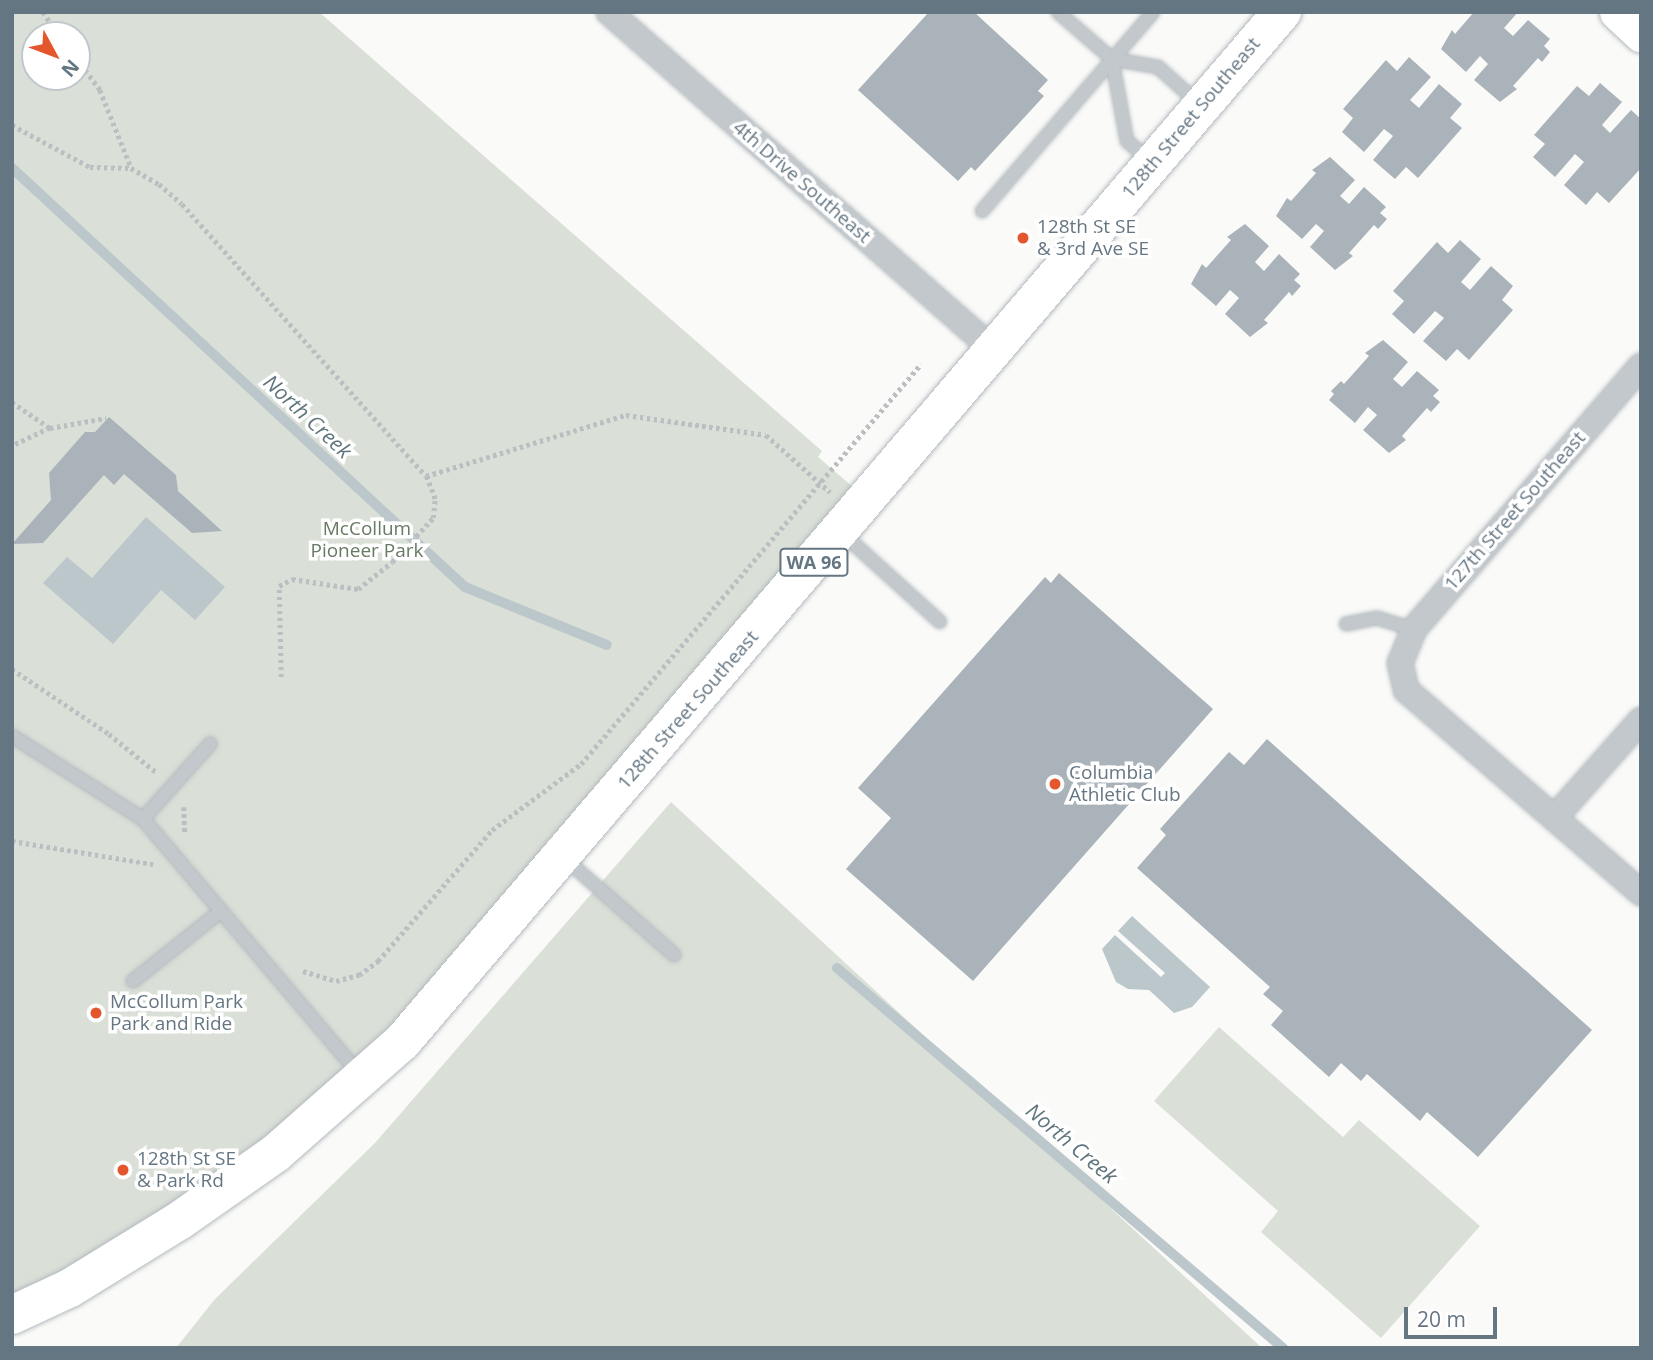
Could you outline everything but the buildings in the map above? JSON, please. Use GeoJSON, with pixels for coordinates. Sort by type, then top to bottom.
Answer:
{"type":"FeatureCollection","features":[{"type":"Feature","properties":{"kind":"main road","name":"128th Street Southeast"},"geometry":{"type":"LineString","coordinates":[[12,1315],[70,1287],[179,1221],[276,1153],[364,1079],[402,1042],[996,352],[1152,162],[1282,12]]}},
{"type":"Feature","properties":{"kind":"street","name":"4th Drive Southeast"},"geometry":{"type":"LineString","coordinates":[[609,12],[996,352]]}},
{"type":"Feature","properties":{"kind":"street"},"geometry":{"type":"LineString","coordinates":[[1617,12],[1641,34]]}},
{"type":"Feature","properties":{"kind":"street","name":"127th Street Southeast"},"geometry":{"type":"LineString","coordinates":[[1556,816],[1406,690],[1400,663],[1414,629],[1641,366]]}},
{"type":"Feature","properties":{"kind":"street"},"geometry":{"type":"LineString","coordinates":[[1641,720],[1556,816],[1641,893]]}},
{"type":"Feature","properties":{"kind":"lane"},"geometry":{"type":"LineString","coordinates":[[1058,12],[1112,60],[1158,67],[1201,106]]}},
{"type":"Feature","properties":{"kind":"lane"},"geometry":{"type":"LineString","coordinates":[[982,211],[1153,12]]}},
{"type":"Feature","properties":{"kind":"lane"},"geometry":{"type":"LineString","coordinates":[[1112,60],[1127,141],[1152,162]]}},
{"type":"Feature","properties":{"kind":"lane"},"geometry":{"type":"LineString","coordinates":[[848,523],[940,622]]}},
{"type":"Feature","properties":{"kind":"lane"},"geometry":{"type":"LineString","coordinates":[[1346,624],[1377,618],[1414,629]]}},
{"type":"Feature","properties":{"kind":"lane"},"geometry":{"type":"LineString","coordinates":[[12,736],[143,819],[364,1079]]}},
{"type":"Feature","properties":{"kind":"lane"},"geometry":{"type":"LineString","coordinates":[[143,819],[210,744]]}},
{"type":"Feature","properties":{"kind":"lane"},"geometry":{"type":"LineString","coordinates":[[563,857],[674,955]]}},
{"type":"Feature","properties":{"kind":"lane"},"geometry":{"type":"LineString","coordinates":[[133,981],[221,911]]}},
{"type":"Feature","properties":{"kind":"path"},"geometry":{"type":"LineString","coordinates":[[91,78],[100,90],[131,167]]}},
{"type":"Feature","properties":{"kind":"path"},"geometry":{"type":"LineString","coordinates":[[12,125],[90,167],[131,167],[159,184],[181,204],[426,476],[435,499],[433,518],[392,562],[358,589],[292,579],[279,586],[281,677]]}},
{"type":"Feature","properties":{"kind":"path"},"geometry":{"type":"LineString","coordinates":[[298,967],[336,981],[359,975],[378,961],[492,830],[581,764],[920,364]]}},
{"type":"Feature","properties":{"kind":"path"},"geometry":{"type":"LineString","coordinates":[[12,402],[50,428]]}},
{"type":"Feature","properties":{"kind":"path"},"geometry":{"type":"LineString","coordinates":[[426,476],[626,415],[766,435],[818,482],[848,523]]}},
{"type":"Feature","properties":{"kind":"path"},"geometry":{"type":"LineString","coordinates":[[12,446],[50,428],[106,418]]}},
{"type":"Feature","properties":{"kind":"path"},"geometry":{"type":"LineString","coordinates":[[12,669],[109,734],[159,775]]}},
{"type":"Feature","properties":{"kind":"path"},"geometry":{"type":"LineString","coordinates":[[188,841],[181,823],[182,810],[190,799]]}},
{"type":"Feature","properties":{"kind":"path"},"geometry":{"type":"LineString","coordinates":[[12,841],[186,870]]}},
{"type":"Feature","properties":{"kind":"green space","name":"McCollum Pioneer Park"},"geometry":{"type":"Polygon","coordinates":[[[12,12],[319,12],[822,451],[818,457],[867,499],[402,1042],[12,1315],[12,12]]]}},
{"type":"Feature","properties":{"kind":"green space"},"geometry":{"type":"Polygon","coordinates":[[[671,802],[1262,1348],[176,1348],[215,1299],[375,1143],[671,802]]]}},
{"type":"Feature","properties":{"kind":"green space"},"geometry":{"type":"Polygon","coordinates":[[[1219,1027],[1343,1137],[1359,1120],[1480,1226],[1381,1338],[1261,1232],[1278,1211],[1154,1101],[1219,1027]]]}},
{"type":"Feature","properties":{"kind":"shaded area"},"geometry":{"type":"Polygon","coordinates":[[[146,517],[225,587],[195,620],[161,590],[113,644],[43,583],[67,557],[92,578],[146,517]]]}},
{"type":"Feature","properties":{"kind":"shaded area"},"geometry":{"type":"Polygon","coordinates":[[[1132,916],[1210,987],[1192,1007],[1174,1013],[1149,990],[1128,989],[1116,982],[1102,949],[1115,935],[1161,977],[1165,973],[1118,931],[1132,916]]]}},
{"type":"Feature","properties":{"kind":"waterway","name":"North Creek"},"geometry":{"type":"LineString","coordinates":[[12,168],[465,587],[607,645]]}},
{"type":"Feature","properties":{"kind":"waterway","name":"North Creek"},"geometry":{"type":"LineString","coordinates":[[837,968],[1283,1348]]}},
{"type":"Feature","properties":{"kind":"place","name":"128th St SE & 3rd Ave SE"},"geometry":{"type":"Point","coordinates":[1023,238]}},
{"type":"Feature","properties":{"kind":"place","name":"Columbia Athletic Club"},"geometry":{"type":"Point","coordinates":[1055,784]}},
{"type":"Feature","properties":{"kind":"place","name":"McCollum Park Park and Ride"},"geometry":{"type":"Point","coordinates":[96,1013]}},
{"type":"Feature","properties":{"kind":"place","name":"128th St SE & Park Rd"},"geometry":{"type":"Point","coordinates":[123,1170]}}]}
